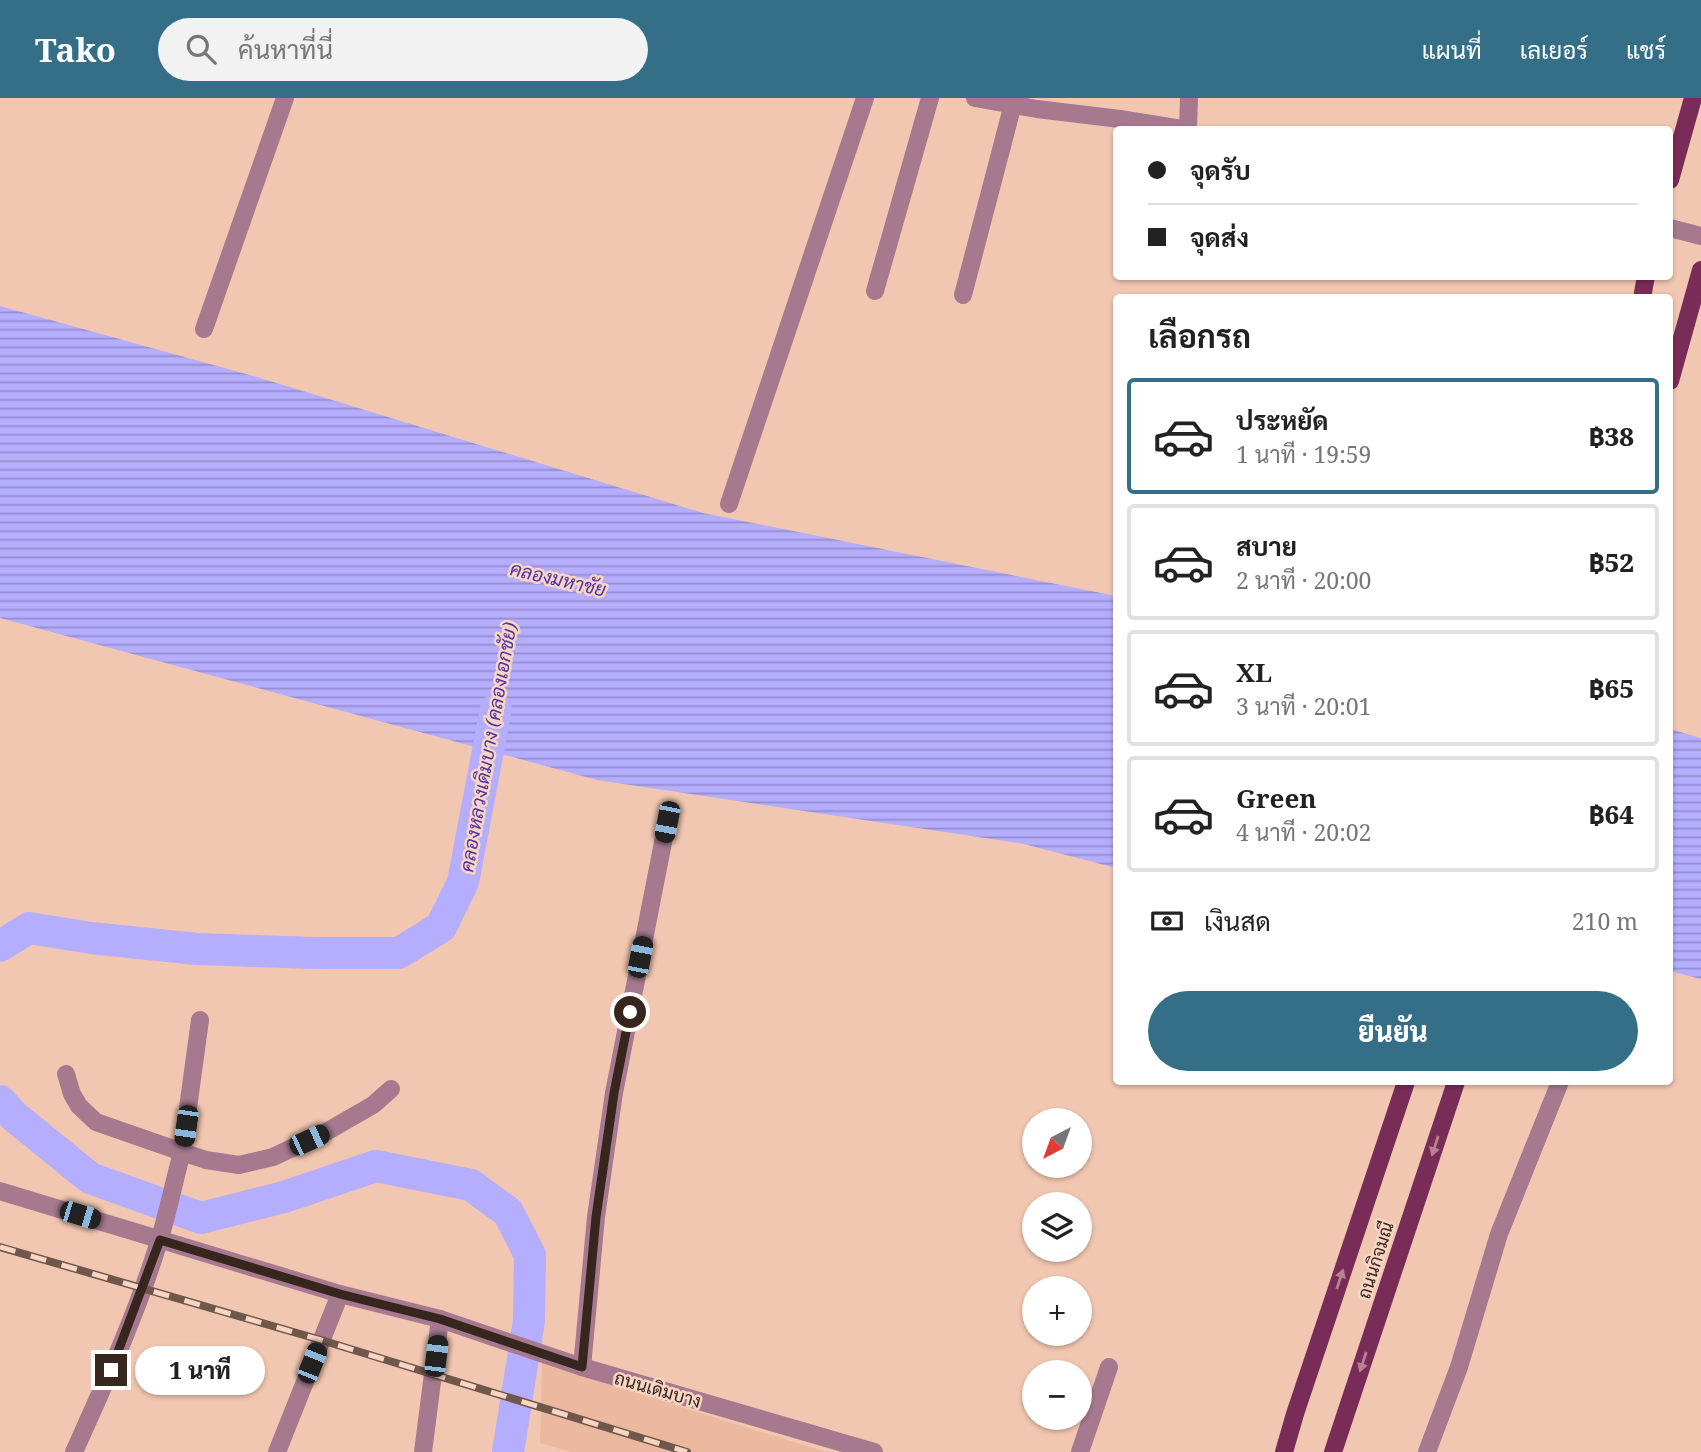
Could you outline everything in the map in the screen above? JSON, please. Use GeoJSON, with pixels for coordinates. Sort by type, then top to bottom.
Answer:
{"type":"FeatureCollection","features":[{"type":"Feature","properties":{"kind":"main road"},"geometry":{"type":"LineString","coordinates":[[1673,169],[1693,98]]}},
{"type":"Feature","properties":{"kind":"main road"},"geometry":{"type":"LineString","coordinates":[[1673,370],[1701,270]]}},
{"type":"Feature","properties":{"kind":"main road","name":"ถนนกิจมณี"},"geometry":{"type":"LineString","coordinates":[[1284,1452],[1405,1085]]}},
{"type":"Feature","properties":{"kind":"main road","name":"ถนนกิจมณี"},"geometry":{"type":"LineString","coordinates":[[1333,1452],[1455,1085]]}},
{"type":"Feature","properties":{"kind":"street"},"geometry":{"type":"LineString","coordinates":[[204,329],[285,98]]}},
{"type":"Feature","properties":{"kind":"street"},"geometry":{"type":"LineString","coordinates":[[729,504],[865,98]]}},
{"type":"Feature","properties":{"kind":"street"},"geometry":{"type":"LineString","coordinates":[[875,291],[930,98]]}},
{"type":"Feature","properties":{"kind":"street"},"geometry":{"type":"LineString","coordinates":[[975,98],[1013,104],[1037,104],[1168,126]]}},
{"type":"Feature","properties":{"kind":"street"},"geometry":{"type":"LineString","coordinates":[[1188,126],[1189,98]]}},
{"type":"Feature","properties":{"kind":"street"},"geometry":{"type":"LineString","coordinates":[[962,295],[1013,104]]}},
{"type":"Feature","properties":{"kind":"street"},"geometry":{"type":"LineString","coordinates":[[1673,229],[1701,236]]}},
{"type":"Feature","properties":{"kind":"street"},"geometry":{"type":"LineString","coordinates":[[581,1367],[596,1217],[614,1093],[667,822]]}},
{"type":"Feature","properties":{"kind":"street"},"geometry":{"type":"LineString","coordinates":[[74,1452],[111,1370],[160,1238],[182,1153],[200,1020]]}},
{"type":"Feature","properties":{"kind":"street"},"geometry":{"type":"LineString","coordinates":[[66,1074],[72,1094],[96,1122],[182,1153],[239,1165],[273,1157],[326,1132],[373,1105],[391,1089]]}},
{"type":"Feature","properties":{"kind":"street"},"geometry":{"type":"LineString","coordinates":[[1427,1452],[1459,1367],[1499,1234],[1559,1085]]}},
{"type":"Feature","properties":{"kind":"street","name":"ถนนเดิมบาง"},"geometry":{"type":"LineString","coordinates":[[0,1191],[340,1294],[440,1319],[581,1367],[874,1452]]}},
{"type":"Feature","properties":{"kind":"street"},"geometry":{"type":"LineString","coordinates":[[277,1452],[340,1294]]}},
{"type":"Feature","properties":{"kind":"street"},"geometry":{"type":"LineString","coordinates":[[423,1452],[440,1319]]}},
{"type":"Feature","properties":{"kind":"street"},"geometry":{"type":"LineString","coordinates":[[1080,1452],[1109,1367]]}},
{"type":"Feature","properties":{"kind":"shaded area"},"geometry":{"type":"Polygon","coordinates":[[[542,1363],[827,1452],[571,1452],[540,1443],[542,1363]]]}},
{"type":"Feature","properties":{"kind":"water","name":"คลองมหาชัย"},"geometry":{"type":"Polygon","coordinates":[[[0,306],[257,377],[703,513],[1113,595],[1113,867],[1024,844],[597,780],[0,618],[0,306]]]}},
{"type":"Feature","properties":{"kind":"water"},"geometry":{"type":"Polygon","coordinates":[[[1673,730],[1701,738],[1701,979],[1673,972],[1673,730]]]}},
{"type":"Feature","properties":{"kind":"waterway","name":"คลองหลวงเดิมบาง (คลองเอกชัย)"},"geometry":{"type":"LineString","coordinates":[[0,946],[29,928],[91,938],[197,949],[399,953],[441,927],[463,882],[496,709]]}},
{"type":"Feature","properties":{"kind":"waterway","name":"คลองหลวงเดิมบาง (คลองเอกชัย)"},"geometry":{"type":"LineString","coordinates":[[0,1101],[15,1117],[90,1178],[201,1218],[284,1197],[376,1166],[471,1185],[508,1212],[530,1255],[529,1321],[508,1452]]}},
{"type":"Feature","properties":{"kind":"railway"},"geometry":{"type":"LineString","coordinates":[[0,1247],[321,1340],[687,1452]]}},
{"type":"Feature","properties":{"kind":"route"},"geometry":{"type":"LineString","coordinates":[[111,1370],[160,1240],[340,1294],[440,1319],[582,1367],[596,1217],[614,1093],[630,1012]]}}]}
